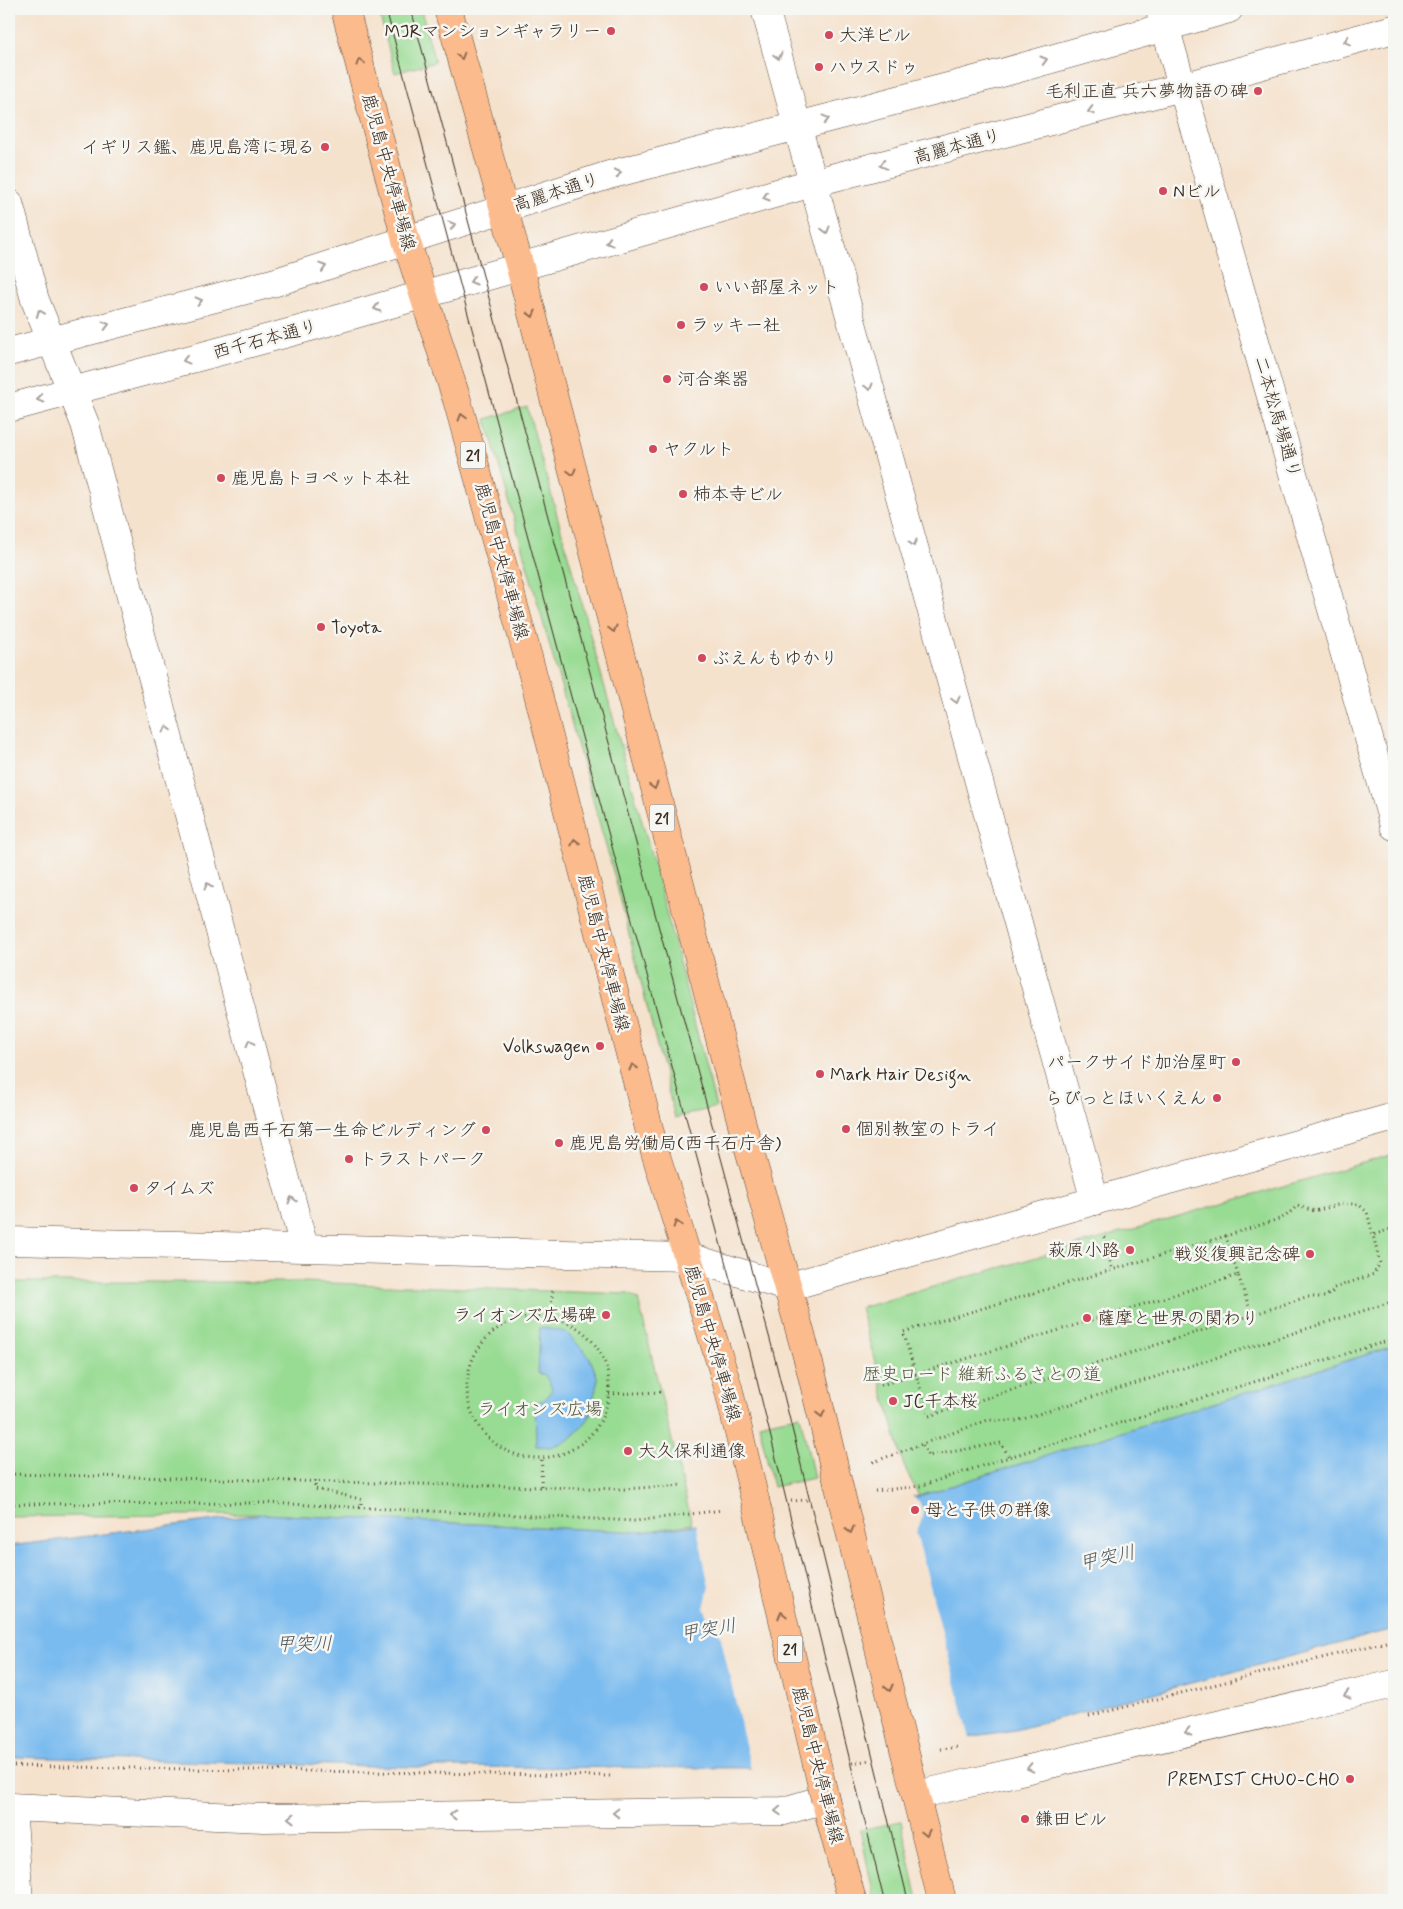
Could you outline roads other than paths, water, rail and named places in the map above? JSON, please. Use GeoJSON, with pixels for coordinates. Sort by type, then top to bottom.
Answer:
{"type":"FeatureCollection","features":[{"type":"Feature","properties":{"kind":"main road","name":"鹿児島中央停車場線"},"geometry":{"type":"LineString","coordinates":[[344,9],[406,240],[457,400],[536,686],[655,1152],[728,1387],[825,1798],[852,1900]]}},
{"type":"Feature","properties":{"kind":"main road","name":"21"},"geometry":{"type":"LineString","coordinates":[[448,9],[520,267],[742,1124],[838,1482],[942,1900]]}},
{"type":"Feature","properties":{"kind":"street"},"geometry":{"type":"LineString","coordinates":[[765,9],[1095,1201]]}},
{"type":"Feature","properties":{"kind":"street","name":"高麗本通り"},"geometry":{"type":"LineString","coordinates":[[406,240],[609,175],[998,74],[1163,17],[1228,9]]}},
{"type":"Feature","properties":{"kind":"street","name":"二本松馬場通り"},"geometry":{"type":"LineString","coordinates":[[1163,17],[1394,826]]}},
{"type":"Feature","properties":{"kind":"street","name":"高麗本通り"},"geometry":{"type":"LineString","coordinates":[[520,267],[812,183],[1182,87],[1394,29]]}},
{"type":"Feature","properties":{"kind":"street"},"geometry":{"type":"LineString","coordinates":[[9,202],[35,300],[88,434],[304,1247]]}},
{"type":"Feature","properties":{"kind":"street"},"geometry":{"type":"LineString","coordinates":[[9,352],[276,282],[406,240]]}},
{"type":"Feature","properties":{"kind":"street","name":"西千石本通り"},"geometry":{"type":"LineString","coordinates":[[9,408],[520,267]]}},
{"type":"Feature","properties":{"kind":"street"},"geometry":{"type":"LineString","coordinates":[[9,1241],[688,1256],[787,1287],[1394,1117]]}},
{"type":"Feature","properties":{"kind":"street"},"geometry":{"type":"LineString","coordinates":[[917,1795],[1394,1684]]}},
{"type":"Feature","properties":{"kind":"street"},"geometry":{"type":"LineString","coordinates":[[19,1900],[10,1807],[263,1818],[784,1811],[825,1798]]}},
{"type":"Feature","properties":{"kind":"water"},"geometry":{"type":"Polygon","coordinates":[[[540,1327],[566,1332],[589,1356],[598,1379],[589,1418],[567,1441],[550,1447],[536,1446],[535,1402],[546,1398],[552,1388],[545,1375],[538,1373],[540,1327]]]}},
{"type":"Feature","properties":{"kind":"water","name":"甲突川"},"geometry":{"type":"Polygon","coordinates":[[[1394,1346],[1394,1629],[1015,1730],[763,1768],[413,1767],[9,1757],[9,1546],[263,1514],[643,1532],[919,1496],[1394,1346]]]}},
{"type":"Feature","properties":{"kind":"tram line"},"geometry":{"type":"LineString","coordinates":[[386,9],[750,1352],[884,1900]]}},
{"type":"Feature","properties":{"kind":"tram line"},"geometry":{"type":"LineString","coordinates":[[411,9],[772,1347],[908,1900]]}},
{"type":"Feature","properties":{"kind":"place","name":"MJRマンションギャラリー"},"geometry":{"type":"Point","coordinates":[611,31]}},
{"type":"Feature","properties":{"kind":"place","name":"大洋ビル"},"geometry":{"type":"Point","coordinates":[829,35]}},
{"type":"Feature","properties":{"kind":"place","name":"ハウスドゥ"},"geometry":{"type":"Point","coordinates":[819,67]}},
{"type":"Feature","properties":{"kind":"place","name":"毛利正直 兵六夢物語の碑"},"geometry":{"type":"Point","coordinates":[1258,91]}},
{"type":"Feature","properties":{"kind":"place","name":"イギリス鑑、鹿児島湾に現る"},"geometry":{"type":"Point","coordinates":[325,147]}},
{"type":"Feature","properties":{"kind":"place","name":"Nビル"},"geometry":{"type":"Point","coordinates":[1163,191]}},
{"type":"Feature","properties":{"kind":"place","name":"いい部屋ネット"},"geometry":{"type":"Point","coordinates":[704,287]}},
{"type":"Feature","properties":{"kind":"place","name":"ラッキー社"},"geometry":{"type":"Point","coordinates":[681,325]}},
{"type":"Feature","properties":{"kind":"place","name":"河合楽器"},"geometry":{"type":"Point","coordinates":[667,379]}},
{"type":"Feature","properties":{"kind":"place","name":"ヤクルト"},"geometry":{"type":"Point","coordinates":[653,449]}},
{"type":"Feature","properties":{"kind":"place","name":"鹿児島トヨペット本社"},"geometry":{"type":"Point","coordinates":[221,478]}},
{"type":"Feature","properties":{"kind":"place","name":"柿本寺ビル"},"geometry":{"type":"Point","coordinates":[683,494]}},
{"type":"Feature","properties":{"kind":"place","name":"Toyota"},"geometry":{"type":"Point","coordinates":[321,627]}},
{"type":"Feature","properties":{"kind":"place","name":"ぶえんもゆかり"},"geometry":{"type":"Point","coordinates":[702,658]}},
{"type":"Feature","properties":{"kind":"place","name":"Volkswagen"},"geometry":{"type":"Point","coordinates":[600,1046]}},
{"type":"Feature","properties":{"kind":"place","name":"パークサイド加治屋町"},"geometry":{"type":"Point","coordinates":[1236,1062]}},
{"type":"Feature","properties":{"kind":"place","name":"Mark Hair Design"},"geometry":{"type":"Point","coordinates":[820,1074]}},
{"type":"Feature","properties":{"kind":"place","name":"らびっとほいくえん"},"geometry":{"type":"Point","coordinates":[1217,1098]}},
{"type":"Feature","properties":{"kind":"place","name":"個別教室のトライ"},"geometry":{"type":"Point","coordinates":[846,1129]}},
{"type":"Feature","properties":{"kind":"place","name":"鹿児島西千石第一生命ビルディング"},"geometry":{"type":"Point","coordinates":[486,1130]}},
{"type":"Feature","properties":{"kind":"place","name":"鹿児島労働局(西千石庁舎)"},"geometry":{"type":"Point","coordinates":[559,1143]}},
{"type":"Feature","properties":{"kind":"place","name":"トラストパーク"},"geometry":{"type":"Point","coordinates":[349,1159]}},
{"type":"Feature","properties":{"kind":"place","name":"タイムズ"},"geometry":{"type":"Point","coordinates":[134,1188]}},
{"type":"Feature","properties":{"kind":"place","name":"萩原小路"},"geometry":{"type":"Point","coordinates":[1130,1250]}},
{"type":"Feature","properties":{"kind":"place","name":"戦災復興記念碑"},"geometry":{"type":"Point","coordinates":[1310,1254]}},
{"type":"Feature","properties":{"kind":"place","name":"ライオンズ広場碑"},"geometry":{"type":"Point","coordinates":[606,1315]}},
{"type":"Feature","properties":{"kind":"place","name":"薩摩と世界の関わり"},"geometry":{"type":"Point","coordinates":[1087,1318]}},
{"type":"Feature","properties":{"kind":"place","name":"JC千本桜"},"geometry":{"type":"Point","coordinates":[893,1401]}},
{"type":"Feature","properties":{"kind":"place","name":"大久保利通像"},"geometry":{"type":"Point","coordinates":[628,1451]}},
{"type":"Feature","properties":{"kind":"place","name":"母と子供の群像"},"geometry":{"type":"Point","coordinates":[915,1510]}},
{"type":"Feature","properties":{"kind":"place","name":"PREMIST CHUO-CHO"},"geometry":{"type":"Point","coordinates":[1350,1779]}},
{"type":"Feature","properties":{"kind":"place","name":"鎌田ビル"},"geometry":{"type":"Point","coordinates":[1025,1819]}},
{"type":"Feature","properties":{"kind":"park label","name":"歴史ロード 維新ふるさとの道"},"geometry":{"type":"Point","coordinates":[982,1374]}},
{"type":"Feature","properties":{"kind":"park label","name":"ライオンズ広場"},"geometry":{"type":"Point","coordinates":[540,1409]}}]}
